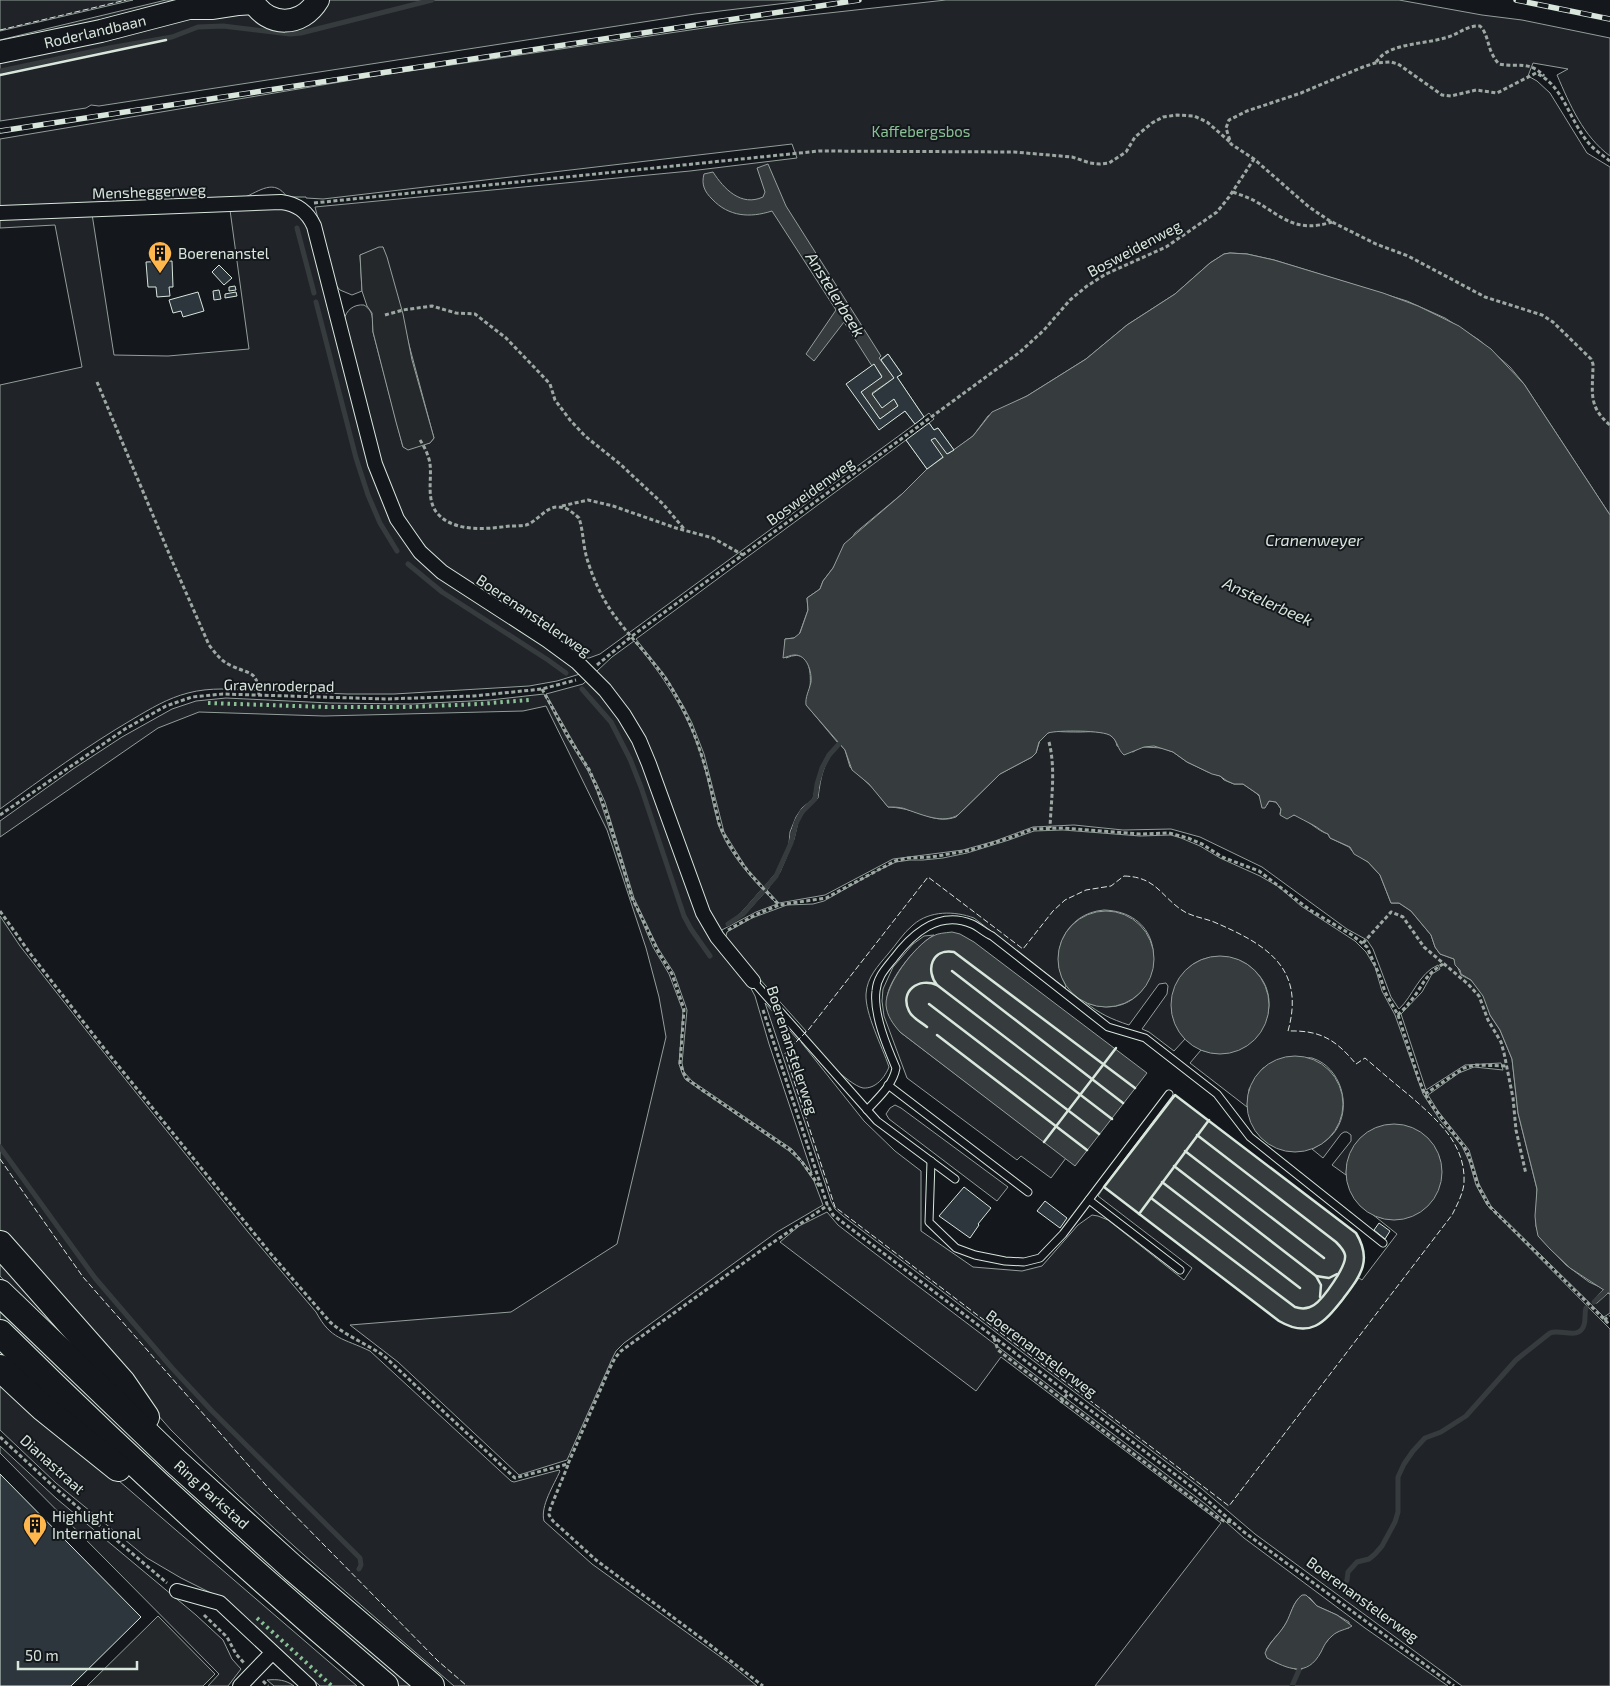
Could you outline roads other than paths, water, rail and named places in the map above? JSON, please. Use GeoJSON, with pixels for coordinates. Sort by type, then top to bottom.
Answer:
{"type":"FeatureCollection","features":[{"type":"Feature","properties":{"kind":"highway"},"geometry":{"type":"LineString","coordinates":[[0,1244],[122,1382],[175,1461]]}},
{"type":"Feature","properties":{"kind":"highway","name":"Ring Parkstad"},"geometry":{"type":"LineString","coordinates":[[0,1293],[175,1461],[293,1568],[431,1686]]}},
{"type":"Feature","properties":{"kind":"highway","name":"Ring Parkstad"},"geometry":{"type":"LineString","coordinates":[[0,1333],[149,1478],[242,1562],[385,1686]]}},
{"type":"Feature","properties":{"kind":"highway"},"geometry":{"type":"LineString","coordinates":[[0,1368],[83,1442],[242,1562]]}},
{"type":"Feature","properties":{"kind":"main road"},"geometry":{"type":"LineString","coordinates":[[253,2],[267,16],[284,20],[301,17],[309,12],[318,0]]}},
{"type":"Feature","properties":{"kind":"main road","name":"Roderlandbaan"},"geometry":{"type":"LineString","coordinates":[[0,52],[101,31],[196,4],[213,8],[253,2]]}},
{"type":"Feature","properties":{"kind":"street","name":"Mensheggerweg"},"geometry":{"type":"LineString","coordinates":[[0,213],[275,202],[290,203],[299,207]]}},
{"type":"Feature","properties":{"kind":"street","name":"Boerenanstelerweg"},"geometry":{"type":"LineString","coordinates":[[299,207],[311,219],[314,226],[375,464],[397,519],[420,552],[442,572],[547,640],[577,662],[605,690],[624,715],[639,740],[703,913],[717,937],[753,980]]}},
{"type":"Feature","properties":{"kind":"street"},"geometry":{"type":"LineString","coordinates":[[177,1590],[220,1603],[309,1686]]}},
{"type":"Feature","properties":{"kind":"street"},"geometry":{"type":"LineString","coordinates":[[240,1686],[272,1653]]}},
{"type":"Feature","properties":{"kind":"lane"},"geometry":{"type":"LineString","coordinates":[[868,1110],[895,1076],[896,1068],[878,1017],[875,1001],[876,989],[882,972],[906,942],[932,924],[950,920],[971,924],[992,936],[1108,1027],[1146,1038],[1218,1094],[1250,1137],[1383,1243]]}},
{"type":"Feature","properties":{"kind":"lane"},"geometry":{"type":"LineString","coordinates":[[753,980],[877,1121],[956,1179]]}},
{"type":"Feature","properties":{"kind":"lane"},"geometry":{"type":"LineString","coordinates":[[888,1085],[1028,1192]]}},
{"type":"Feature","properties":{"kind":"lane"},"geometry":{"type":"LineString","coordinates":[[930,1161],[928,1222],[956,1248],[975,1255],[1005,1261],[1024,1262],[1040,1258],[1063,1234],[1169,1094]]}},
{"type":"Feature","properties":{"kind":"lane"},"geometry":{"type":"LineString","coordinates":[[1089,1200],[1180,1270]]}},
{"type":"Feature","properties":{"kind":"water"},"geometry":{"type":"Polygon","coordinates":[[[768,164],[786,206],[881,356],[879,358],[894,378],[872,393],[882,407],[894,399],[898,406],[880,419],[861,392],[882,376],[874,365],[872,366],[844,322],[814,361],[806,354],[836,310],[772,211],[756,215],[733,213],[719,205],[704,188],[704,174],[713,172],[728,190],[740,198],[747,200],[763,197],[765,192],[757,168],[768,164]]]}},
{"type":"Feature","properties":{"kind":"water","name":"Cranenweyer"},"geometry":{"type":"Polygon","coordinates":[[[1224,254],[1247,254],[1274,260],[1383,293],[1418,306],[1459,326],[1491,349],[1524,384],[1610,515],[1610,1294],[1570,1268],[1538,1236],[1535,1216],[1537,1189],[1518,1113],[1512,1059],[1500,1030],[1490,1015],[1483,996],[1471,980],[1461,974],[1455,965],[1454,959],[1440,954],[1435,947],[1431,935],[1411,911],[1399,903],[1391,903],[1380,875],[1368,862],[1354,854],[1350,847],[1330,838],[1328,834],[1294,815],[1287,819],[1280,815],[1281,809],[1276,802],[1269,801],[1265,808],[1262,808],[1259,795],[1243,784],[1234,784],[1227,781],[1220,776],[1187,762],[1173,752],[1154,746],[1144,747],[1124,755],[1111,736],[1091,732],[1048,733],[1039,742],[1036,753],[1032,757],[1000,774],[958,815],[952,818],[933,818],[903,808],[888,807],[869,784],[852,770],[845,750],[806,705],[811,682],[808,664],[799,655],[783,658],[785,639],[794,638],[800,633],[808,610],[807,598],[820,589],[823,581],[833,568],[844,544],[902,494],[927,469],[973,436],[992,412],[1027,396],[1086,359],[1127,325],[1175,294],[1210,263],[1224,254]]]}},
{"type":"Feature","properties":{"kind":"water"},"geometry":{"type":"Polygon","coordinates":[[[1106,911],[1125,914],[1140,925],[1151,940],[1154,959],[1151,978],[1140,993],[1125,1004],[1106,1007],[1087,1004],[1072,993],[1061,978],[1058,959],[1061,940],[1072,925],[1087,914],[1106,911]]]}},
{"type":"Feature","properties":{"kind":"water"},"geometry":{"type":"Polygon","coordinates":[[[952,932],[974,942],[1147,1073],[1075,1166],[900,1032],[891,1020],[886,1005],[887,997],[890,987],[902,966],[918,948],[933,936],[952,932]]]}},
{"type":"Feature","properties":{"kind":"water"},"geometry":{"type":"Polygon","coordinates":[[[1220,956],[1239,960],[1254,971],[1265,986],[1269,1005],[1265,1024],[1254,1039],[1239,1050],[1220,1054],[1201,1050],[1186,1039],[1175,1024],[1171,1005],[1175,986],[1186,971],[1201,960],[1220,956]]]}},
{"type":"Feature","properties":{"kind":"water"},"geometry":{"type":"Polygon","coordinates":[[[1295,1056],[1313,1059],[1329,1070],[1340,1086],[1343,1104],[1340,1122],[1329,1138],[1313,1149],[1295,1152],[1277,1149],[1261,1138],[1250,1122],[1247,1104],[1250,1086],[1261,1070],[1277,1059],[1295,1056]]]}},
{"type":"Feature","properties":{"kind":"water"},"geometry":{"type":"Polygon","coordinates":[[[1175,1095],[1356,1233],[1364,1252],[1364,1260],[1359,1275],[1336,1308],[1316,1326],[1299,1329],[1279,1321],[1104,1187],[1175,1095]]]}},
{"type":"Feature","properties":{"kind":"water"},"geometry":{"type":"Polygon","coordinates":[[[1394,1124],[1412,1128],[1428,1138],[1438,1154],[1442,1172],[1438,1190],[1428,1206],[1412,1216],[1394,1220],[1376,1216],[1360,1206],[1350,1190],[1346,1172],[1350,1154],[1360,1138],[1376,1128],[1394,1124]]]}},
{"type":"Feature","properties":{"kind":"water"},"geometry":{"type":"Polygon","coordinates":[[[1302,1595],[1306,1595],[1317,1606],[1337,1615],[1352,1626],[1337,1632],[1330,1638],[1316,1660],[1310,1665],[1297,1669],[1267,1658],[1265,1653],[1284,1627],[1294,1605],[1302,1595]]]}},
{"type":"Feature","properties":{"kind":"waterway"},"geometry":{"type":"LineString","coordinates":[[0,71],[172,37],[198,27],[223,26],[290,34],[301,33],[432,0]]}},
{"type":"Feature","properties":{"kind":"waterway"},"geometry":{"type":"LineString","coordinates":[[297,228],[314,293]]}},
{"type":"Feature","properties":{"kind":"waterway"},"geometry":{"type":"LineString","coordinates":[[316,302],[356,458],[368,495],[380,523],[397,551]]}},
{"type":"Feature","properties":{"kind":"waterway","name":"Anstelerbeek"},"geometry":{"type":"LineString","coordinates":[[933,439],[946,456],[951,458]]}},
{"type":"Feature","properties":{"kind":"waterway"},"geometry":{"type":"LineString","coordinates":[[408,564],[442,592],[566,673]]}},
{"type":"Feature","properties":{"kind":"waterway"},"geometry":{"type":"LineString","coordinates":[[582,689],[611,722],[630,759],[684,916],[710,956]]}},
{"type":"Feature","properties":{"kind":"waterway"},"geometry":{"type":"LineString","coordinates":[[728,924],[743,914],[776,876],[791,843],[796,823],[802,812],[815,799],[822,768],[829,755],[839,744]]}},
{"type":"Feature","properties":{"kind":"waterway"},"geometry":{"type":"LineString","coordinates":[[0,1147],[95,1278],[172,1368],[212,1411],[360,1558],[361,1565],[359,1569]]}},
{"type":"Feature","properties":{"kind":"waterway"},"geometry":{"type":"LineString","coordinates":[[1594,1302],[1606,1291]]}},
{"type":"Feature","properties":{"kind":"waterway"},"geometry":{"type":"LineString","coordinates":[[1342,1590],[1347,1580],[1348,1572],[1357,1562],[1369,1559],[1375,1554],[1382,1546],[1395,1522],[1398,1512],[1398,1477],[1413,1451],[1425,1438],[1441,1432],[1466,1416],[1516,1360],[1550,1333],[1574,1333],[1582,1330],[1585,1323],[1586,1308]]}},
{"type":"Feature","properties":{"kind":"waterway"},"geometry":{"type":"LineString","coordinates":[[1292,1686],[1299,1670]]}},
{"type":"Feature","properties":{"kind":"railway"},"geometry":{"type":"LineString","coordinates":[[0,131],[859,0]]}},
{"type":"Feature","properties":{"kind":"railway"},"geometry":{"type":"LineString","coordinates":[[1516,0],[1610,19]]}},
{"type":"Feature","properties":{"kind":"place","name":"Boerenanstel"},"geometry":{"type":"Point","coordinates":[160,274]}},
{"type":"Feature","properties":{"kind":"place","name":"Highlight International"},"geometry":{"type":"Point","coordinates":[35,1546]}},
{"type":"Feature","properties":{"kind":"park label","name":"Kaffebergsbos"},"geometry":{"type":"Point","coordinates":[921,131]}}]}
